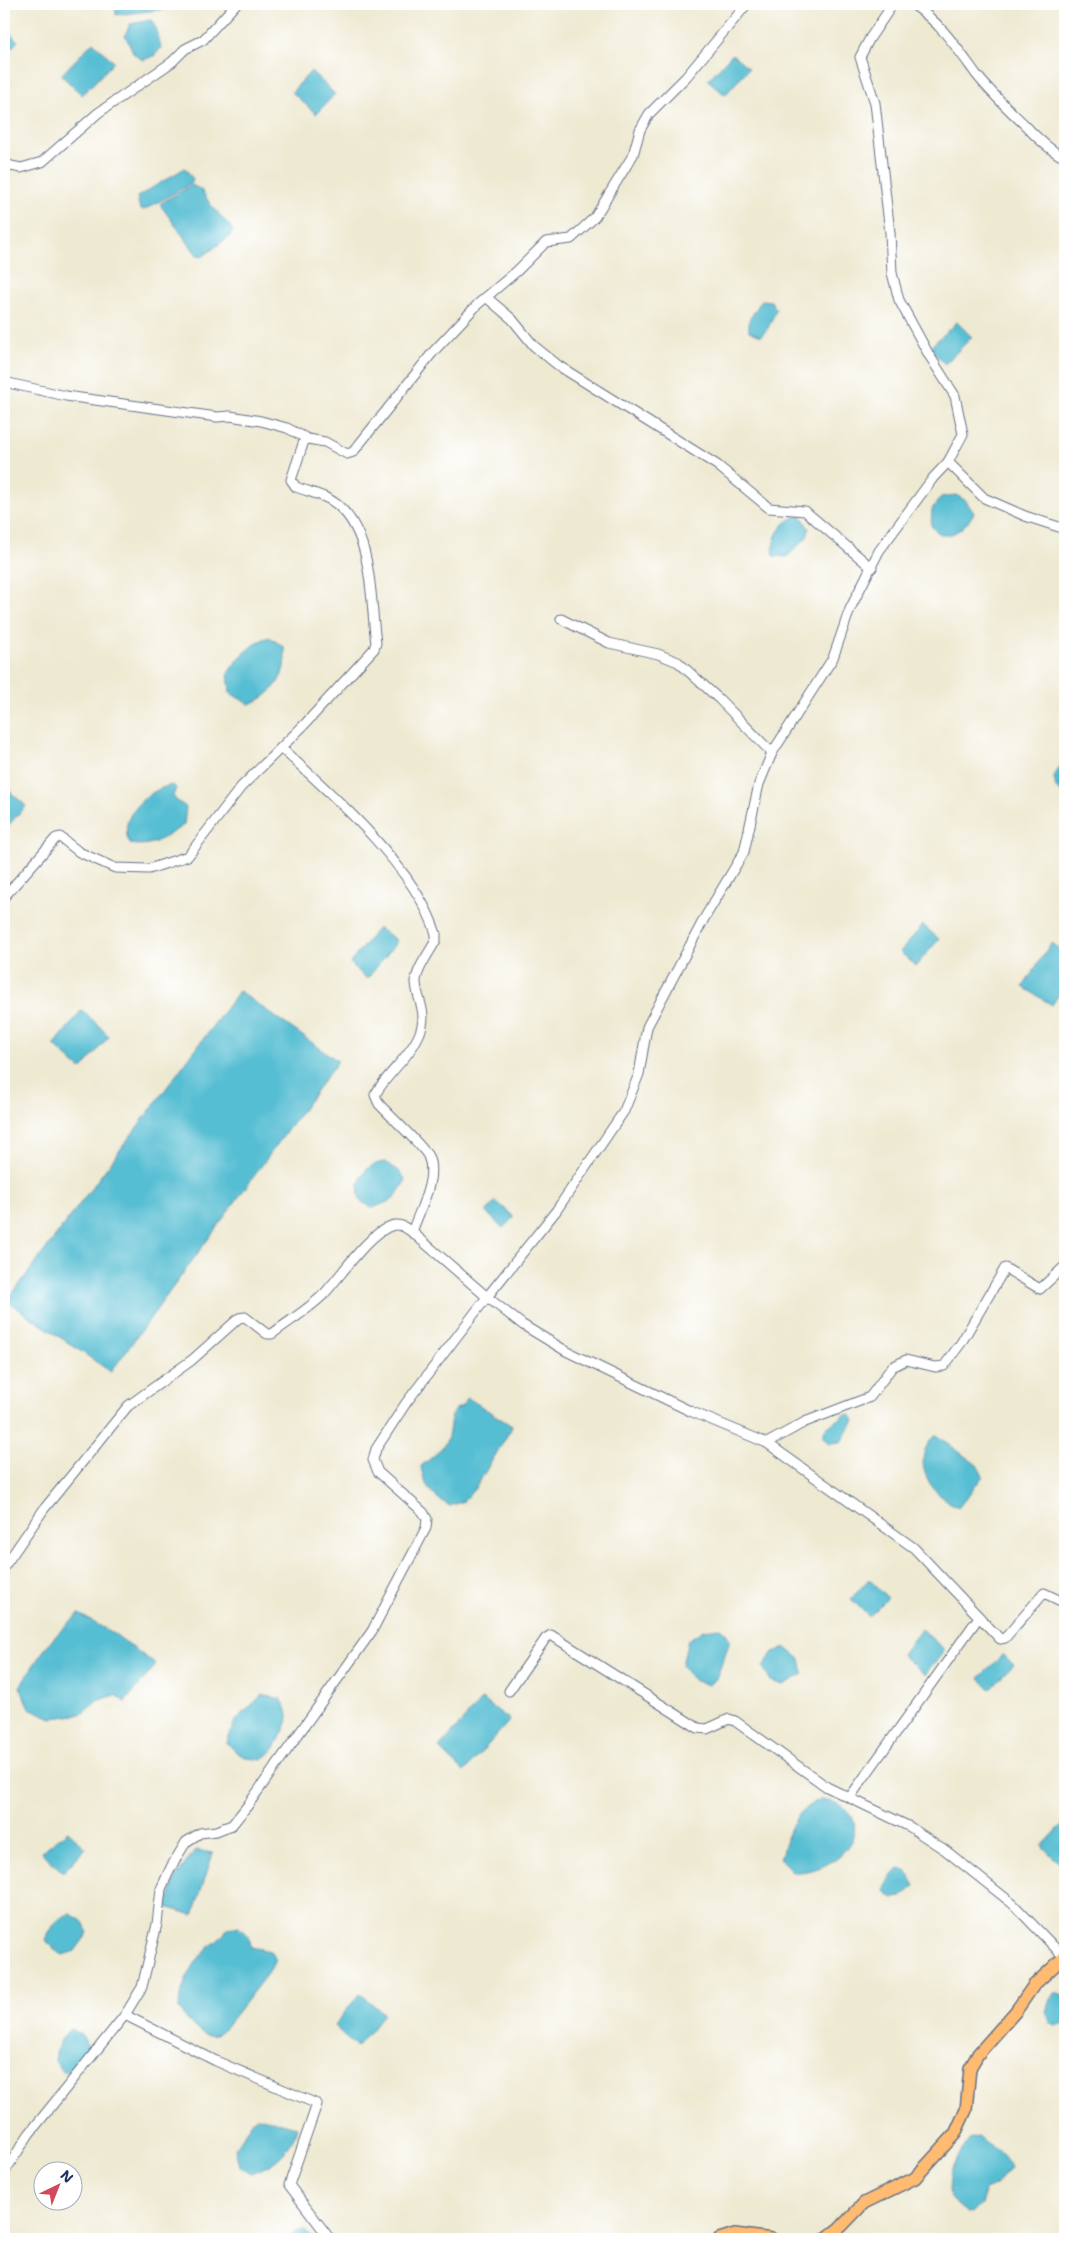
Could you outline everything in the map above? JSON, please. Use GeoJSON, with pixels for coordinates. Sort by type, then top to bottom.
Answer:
{"type":"FeatureCollection","features":[{"type":"Feature","properties":{"kind":"main road"},"geometry":{"type":"LineString","coordinates":[[825,2239],[842,2226],[864,2202],[916,2178],[954,2134],[966,2110],[970,2068],[978,2054],[1016,2011],[1034,1985],[1065,1957]]}},
{"type":"Feature","properties":{"kind":"main road"},"geometry":{"type":"LineString","coordinates":[[718,2239],[735,2234],[772,2239]]}},
{"type":"Feature","properties":{"kind":"street"},"geometry":{"type":"LineString","coordinates":[[4,162],[21,168],[42,162],[98,113],[172,62],[185,50],[203,40],[236,4]]}},
{"type":"Feature","properties":{"kind":"street"},"geometry":{"type":"LineString","coordinates":[[4,382],[66,396],[191,414],[261,421],[287,428],[305,438],[325,442],[347,454],[352,452],[433,352],[486,297],[517,271],[546,242],[572,239],[595,217],[634,155],[640,130],[650,114],[686,77],[747,4]]}},
{"type":"Feature","properties":{"kind":"street"},"geometry":{"type":"LineString","coordinates":[[4,2173],[29,2134],[125,2014],[142,1987],[157,1924],[161,1889],[186,1842],[200,1833],[216,1831],[232,1825],[372,1631],[426,1528],[427,1519],[423,1512],[378,1472],[373,1460],[376,1449],[406,1403],[556,1211],[624,1111],[639,1074],[647,1027],[705,917],[744,852],[759,784],[772,753],[834,658],[850,609],[879,551],[933,478],[948,462],[963,434],[955,396],[929,355],[899,300],[892,273],[890,234],[875,103],[860,57],[870,38],[893,4]]}},
{"type":"Feature","properties":{"kind":"street"},"geometry":{"type":"LineString","coordinates":[[912,4],[952,40],[977,75],[1035,136],[1057,154],[1065,158]]}},
{"type":"Feature","properties":{"kind":"street"},"geometry":{"type":"LineString","coordinates":[[486,297],[512,319],[534,346],[559,366],[717,465],[769,508],[805,511],[872,568]]}},
{"type":"Feature","properties":{"kind":"street"},"geometry":{"type":"LineString","coordinates":[[4,897],[56,838],[60,837],[79,852],[115,868],[149,869],[188,856],[240,787],[281,748],[371,654],[376,643],[371,606],[372,589],[357,528],[334,501],[292,484],[291,480],[305,438]]}},
{"type":"Feature","properties":{"kind":"street"},"geometry":{"type":"LineString","coordinates":[[948,462],[984,498],[1025,516],[1065,529]]}},
{"type":"Feature","properties":{"kind":"street"},"geometry":{"type":"LineString","coordinates":[[561,619],[609,643],[658,654],[678,662],[719,698],[772,753]]}},
{"type":"Feature","properties":{"kind":"street"},"geometry":{"type":"LineString","coordinates":[[281,748],[319,783],[388,853],[406,876],[421,901],[436,934],[436,940],[416,982],[424,1010],[419,1035],[382,1082],[375,1095],[379,1104],[427,1155],[430,1178],[412,1232]]}},
{"type":"Feature","properties":{"kind":"street"},"geometry":{"type":"LineString","coordinates":[[4,1567],[44,1509],[128,1406],[192,1360],[239,1318],[245,1317],[267,1334],[272,1334],[323,1294],[343,1270],[382,1231],[392,1225],[402,1225],[523,1325],[566,1350],[690,1411],[767,1443],[914,1548],[1000,1639],[1005,1638],[1044,1593],[1065,1603]]}},
{"type":"Feature","properties":{"kind":"street"},"geometry":{"type":"LineString","coordinates":[[767,1443],[805,1422],[870,1397],[892,1367],[906,1360],[935,1367],[944,1366],[961,1343],[1005,1268],[1040,1289],[1065,1266]]}},
{"type":"Feature","properties":{"kind":"street"},"geometry":{"type":"LineString","coordinates":[[850,1797],[979,1617]]}},
{"type":"Feature","properties":{"kind":"street"},"geometry":{"type":"LineString","coordinates":[[508,1691],[546,1638],[551,1636],[556,1637],[683,1721],[698,1728],[707,1730],[729,1719],[735,1720],[827,1787],[910,1827],[950,1854],[1013,1904],[1065,1957]]}},
{"type":"Feature","properties":{"kind":"street"},"geometry":{"type":"LineString","coordinates":[[125,2014],[216,2061],[317,2104],[289,2185],[330,2239]]}},
{"type":"Feature","properties":{"kind":"water"},"geometry":{"type":"Polygon","coordinates":[[[115,4],[174,4],[174,8],[116,15],[115,4]]]}},
{"type":"Feature","properties":{"kind":"water"},"geometry":{"type":"Polygon","coordinates":[[[151,20],[157,30],[161,48],[154,56],[143,60],[134,54],[125,35],[130,24],[151,20]]]}},
{"type":"Feature","properties":{"kind":"water"},"geometry":{"type":"Polygon","coordinates":[[[4,27],[18,41],[4,56],[4,27]]]}},
{"type":"Feature","properties":{"kind":"water"},"geometry":{"type":"Polygon","coordinates":[[[93,42],[114,62],[82,95],[61,75],[93,42]]]}},
{"type":"Feature","properties":{"kind":"water"},"geometry":{"type":"Polygon","coordinates":[[[732,54],[749,68],[725,95],[708,80],[732,54]]]}},
{"type":"Feature","properties":{"kind":"water"},"geometry":{"type":"Polygon","coordinates":[[[311,71],[335,94],[316,114],[292,92],[311,71]]]}},
{"type":"Feature","properties":{"kind":"water"},"geometry":{"type":"Polygon","coordinates":[[[185,168],[193,179],[192,183],[144,210],[140,209],[137,197],[185,168]]]}},
{"type":"Feature","properties":{"kind":"water"},"geometry":{"type":"Polygon","coordinates":[[[192,185],[201,190],[211,205],[233,230],[230,236],[202,257],[197,255],[161,206],[161,203],[192,185]]]}},
{"type":"Feature","properties":{"kind":"water"},"geometry":{"type":"Polygon","coordinates":[[[762,300],[771,301],[776,310],[768,328],[761,336],[749,331],[749,320],[762,300]]]}},
{"type":"Feature","properties":{"kind":"water"},"geometry":{"type":"Polygon","coordinates":[[[957,322],[972,337],[945,364],[929,348],[957,322]]]}},
{"type":"Feature","properties":{"kind":"water"},"geometry":{"type":"Polygon","coordinates":[[[956,495],[966,501],[974,513],[969,521],[956,532],[946,535],[941,534],[931,526],[932,509],[941,497],[956,495]]]}},
{"type":"Feature","properties":{"kind":"water"},"geometry":{"type":"Polygon","coordinates":[[[801,515],[809,529],[807,537],[787,557],[774,556],[774,542],[779,530],[789,520],[801,515]]]}},
{"type":"Feature","properties":{"kind":"water"},"geometry":{"type":"Polygon","coordinates":[[[269,637],[284,647],[285,657],[282,675],[278,683],[266,696],[249,704],[230,693],[228,673],[246,651],[256,643],[269,637]]]}},
{"type":"Feature","properties":{"kind":"water"},"geometry":{"type":"Polygon","coordinates":[[[1065,757],[1065,795],[1056,788],[1054,777],[1065,757]]]}},
{"type":"Feature","properties":{"kind":"water"},"geometry":{"type":"Polygon","coordinates":[[[173,785],[176,788],[173,796],[186,807],[184,825],[152,843],[130,844],[127,824],[137,806],[154,792],[173,785]]]}},
{"type":"Feature","properties":{"kind":"water"},"geometry":{"type":"Polygon","coordinates":[[[6,788],[26,806],[4,830],[4,791],[6,788]]]}},
{"type":"Feature","properties":{"kind":"water"},"geometry":{"type":"Polygon","coordinates":[[[923,925],[939,939],[916,966],[900,952],[923,925]]]}},
{"type":"Feature","properties":{"kind":"water"},"geometry":{"type":"Polygon","coordinates":[[[378,928],[395,939],[396,943],[367,979],[350,963],[378,928]]]}},
{"type":"Feature","properties":{"kind":"water"},"geometry":{"type":"Polygon","coordinates":[[[1051,943],[1065,953],[1065,985],[1052,1005],[1023,987],[1051,943]]]}},
{"type":"Feature","properties":{"kind":"water"},"geometry":{"type":"Polygon","coordinates":[[[239,991],[338,1061],[111,1372],[7,1301],[239,991]]]}},
{"type":"Feature","properties":{"kind":"water"},"geometry":{"type":"Polygon","coordinates":[[[81,1011],[86,1013],[109,1036],[83,1068],[79,1068],[55,1044],[81,1011]]]}},
{"type":"Feature","properties":{"kind":"water"},"geometry":{"type":"Polygon","coordinates":[[[385,1162],[398,1170],[406,1180],[394,1199],[373,1208],[360,1201],[360,1181],[362,1175],[371,1166],[385,1162]]]}},
{"type":"Feature","properties":{"kind":"water"},"geometry":{"type":"Polygon","coordinates":[[[496,1201],[514,1217],[503,1228],[486,1212],[496,1201]]]}},
{"type":"Feature","properties":{"kind":"water"},"geometry":{"type":"Polygon","coordinates":[[[468,1398],[512,1426],[476,1487],[464,1501],[450,1506],[430,1490],[424,1480],[421,1466],[445,1444],[455,1409],[461,1407],[468,1398]]]}},
{"type":"Feature","properties":{"kind":"water"},"geometry":{"type":"Polygon","coordinates":[[[845,1414],[850,1415],[854,1420],[841,1442],[830,1443],[823,1437],[825,1429],[845,1414]]]}},
{"type":"Feature","properties":{"kind":"water"},"geometry":{"type":"Polygon","coordinates":[[[936,1435],[977,1465],[983,1476],[959,1507],[939,1494],[926,1476],[923,1465],[924,1455],[928,1445],[936,1435]]]}},
{"type":"Feature","properties":{"kind":"water"},"geometry":{"type":"Polygon","coordinates":[[[869,1579],[888,1598],[869,1617],[851,1599],[869,1579]]]}},
{"type":"Feature","properties":{"kind":"water"},"geometry":{"type":"Polygon","coordinates":[[[79,1614],[116,1635],[156,1665],[125,1702],[115,1695],[97,1701],[82,1714],[52,1718],[29,1708],[20,1687],[46,1648],[61,1630],[79,1614]]]}},
{"type":"Feature","properties":{"kind":"water"},"geometry":{"type":"Polygon","coordinates":[[[720,1628],[726,1633],[730,1641],[716,1679],[708,1685],[693,1680],[682,1665],[688,1640],[703,1630],[720,1628]]]}},
{"type":"Feature","properties":{"kind":"water"},"geometry":{"type":"Polygon","coordinates":[[[921,1629],[945,1650],[925,1675],[902,1655],[921,1629]]]}},
{"type":"Feature","properties":{"kind":"water"},"geometry":{"type":"Polygon","coordinates":[[[786,1648],[800,1659],[803,1674],[783,1685],[771,1681],[763,1667],[773,1652],[786,1648]]]}},
{"type":"Feature","properties":{"kind":"water"},"geometry":{"type":"Polygon","coordinates":[[[1003,1654],[1014,1665],[990,1689],[979,1678],[1003,1654]]]}},
{"type":"Feature","properties":{"kind":"water"},"geometry":{"type":"Polygon","coordinates":[[[262,1695],[281,1699],[286,1708],[288,1719],[275,1748],[261,1760],[241,1755],[227,1742],[235,1721],[262,1695]]]}},
{"type":"Feature","properties":{"kind":"water"},"geometry":{"type":"Polygon","coordinates":[[[482,1699],[510,1720],[464,1772],[439,1748],[482,1699]]]}},
{"type":"Feature","properties":{"kind":"water"},"geometry":{"type":"Polygon","coordinates":[[[823,1799],[842,1806],[852,1817],[854,1829],[851,1842],[842,1853],[828,1863],[812,1870],[793,1872],[780,1859],[789,1831],[805,1809],[823,1799]]]}},
{"type":"Feature","properties":{"kind":"water"},"geometry":{"type":"Polygon","coordinates":[[[1065,1822],[1065,1869],[1042,1846],[1065,1822]]]}},
{"type":"Feature","properties":{"kind":"water"},"geometry":{"type":"Polygon","coordinates":[[[68,1831],[86,1848],[63,1872],[41,1852],[68,1831]]]}},
{"type":"Feature","properties":{"kind":"water"},"geometry":{"type":"Polygon","coordinates":[[[195,1850],[213,1853],[193,1915],[166,1907],[176,1877],[195,1850]]]}},
{"type":"Feature","properties":{"kind":"water"},"geometry":{"type":"Polygon","coordinates":[[[899,1869],[906,1870],[915,1886],[901,1897],[893,1898],[884,1890],[890,1877],[899,1869]]]}},
{"type":"Feature","properties":{"kind":"water"},"geometry":{"type":"Polygon","coordinates":[[[71,1914],[82,1921],[88,1933],[75,1951],[63,1955],[53,1949],[46,1940],[52,1927],[58,1920],[71,1914]]]}},
{"type":"Feature","properties":{"kind":"water"},"geometry":{"type":"Polygon","coordinates":[[[239,1927],[249,1937],[251,1947],[270,1951],[275,1960],[270,1970],[224,2029],[218,2034],[205,2035],[188,2021],[179,2009],[183,1987],[193,1966],[205,1950],[221,1937],[227,1929],[239,1927]]]}},
{"type":"Feature","properties":{"kind":"water"},"geometry":{"type":"Polygon","coordinates":[[[360,1993],[384,2014],[357,2047],[334,2026],[360,1993]]]}},
{"type":"Feature","properties":{"kind":"water"},"geometry":{"type":"Polygon","coordinates":[[[1054,1993],[1065,1997],[1065,2023],[1056,2026],[1049,2023],[1046,2011],[1054,1993]]]}},
{"type":"Feature","properties":{"kind":"water"},"geometry":{"type":"Polygon","coordinates":[[[70,2029],[82,2037],[88,2051],[75,2068],[68,2072],[63,2072],[55,2061],[61,2040],[70,2029]]]}},
{"type":"Feature","properties":{"kind":"water"},"geometry":{"type":"Polygon","coordinates":[[[258,2117],[297,2127],[290,2144],[280,2157],[267,2166],[250,2173],[239,2165],[235,2148],[253,2120],[258,2117]]]}},
{"type":"Feature","properties":{"kind":"water"},"geometry":{"type":"Polygon","coordinates":[[[978,2137],[1001,2154],[1010,2168],[995,2186],[985,2190],[981,2204],[971,2214],[967,2213],[950,2199],[949,2190],[951,2174],[957,2160],[969,2139],[978,2137]]]}},
{"type":"Feature","properties":{"kind":"water"},"geometry":{"type":"Polygon","coordinates":[[[304,2230],[315,2239],[288,2239],[294,2233],[304,2230]]]}}]}
